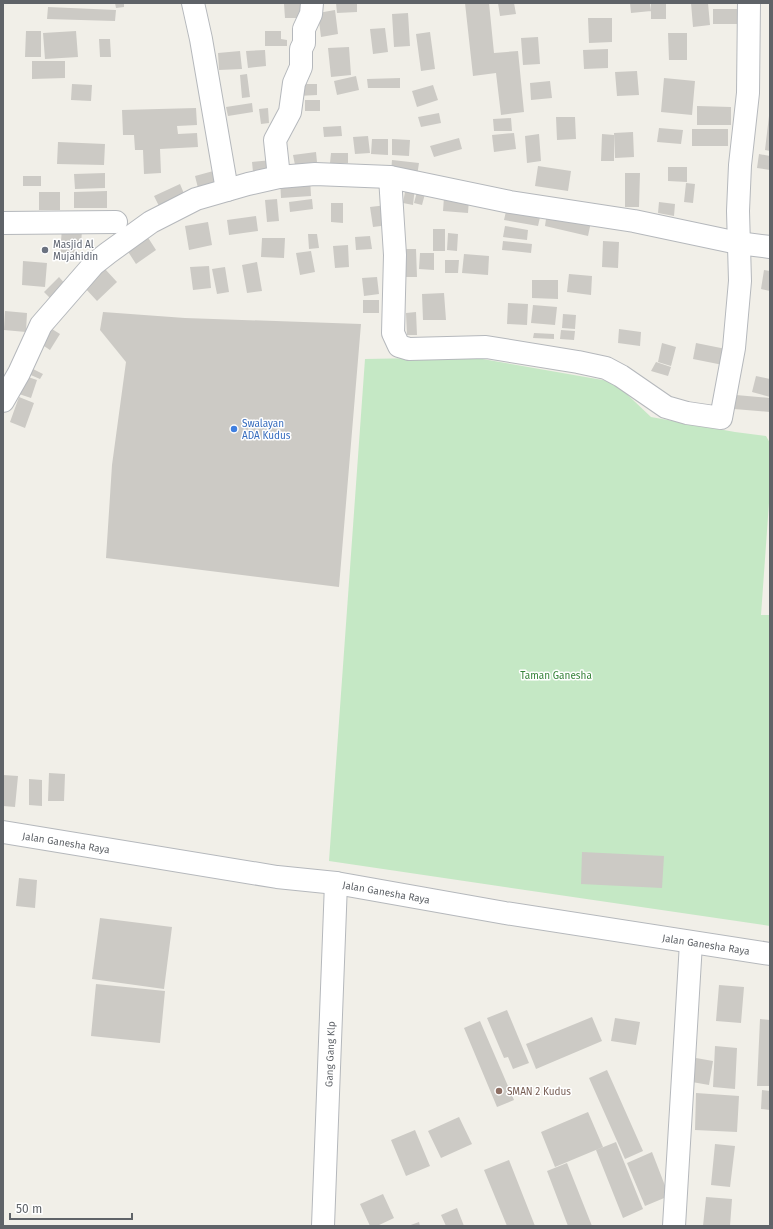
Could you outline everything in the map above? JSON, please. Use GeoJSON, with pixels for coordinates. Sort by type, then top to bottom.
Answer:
{"type":"FeatureCollection","features":[{"type":"Feature","properties":{"kind":"street"},"geometry":{"type":"LineString","coordinates":[[193,3],[201,38],[227,190]]}},
{"type":"Feature","properties":{"kind":"street"},"geometry":{"type":"LineString","coordinates":[[279,177],[275,140],[290,112],[294,83],[301,67],[301,49],[304,43],[304,29],[311,14],[312,3]]}},
{"type":"Feature","properties":{"kind":"street"},"geometry":{"type":"LineString","coordinates":[[390,177],[395,255],[393,333],[399,346],[409,350],[486,347],[542,355],[606,368],[621,376],[666,407],[687,414],[721,418],[736,327],[740,281],[738,243],[740,165],[748,93],[750,3]]}},
{"type":"Feature","properties":{"kind":"street"},"geometry":{"type":"LineString","coordinates":[[3,401],[19,373],[40,325],[94,264],[151,222],[196,199],[279,177],[315,174],[390,177],[510,202],[634,221],[738,243],[770,247]]}},
{"type":"Feature","properties":{"kind":"street"},"geometry":{"type":"LineString","coordinates":[[3,222],[116,222]]}},
{"type":"Feature","properties":{"kind":"street","name":"Jalan Ganesha Raya"},"geometry":{"type":"LineString","coordinates":[[3,832],[277,877],[336,883],[505,913],[691,943],[770,954]]}},
{"type":"Feature","properties":{"kind":"street","name":"Gang Gang Klp"},"geometry":{"type":"LineString","coordinates":[[323,1226],[336,883]]}},
{"type":"Feature","properties":{"kind":"street"},"geometry":{"type":"LineString","coordinates":[[674,1226],[691,943]]}},
{"type":"Feature","properties":{"kind":"green space","name":"Taman Ganesha"},"geometry":{"type":"Polygon","coordinates":[[[471,357],[614,382],[651,417],[766,436],[770,443],[770,489],[761,615],[770,615],[770,926],[329,861],[365,359],[471,357]]]}},
{"type":"Feature","properties":{"kind":"building"},"geometry":{"type":"Polygon","coordinates":[[[115,3],[124,3],[124,7],[116,8],[115,3]]]}},
{"type":"Feature","properties":{"kind":"building"},"geometry":{"type":"Polygon","coordinates":[[[336,3],[357,3],[357,12],[337,13],[336,3]]]}},
{"type":"Feature","properties":{"kind":"building"},"geometry":{"type":"Polygon","coordinates":[[[465,3],[489,3],[494,53],[518,51],[524,112],[501,115],[496,73],[473,76],[465,3]]]}},
{"type":"Feature","properties":{"kind":"building"},"geometry":{"type":"Polygon","coordinates":[[[498,3],[514,3],[516,14],[500,16],[498,3]]]}},
{"type":"Feature","properties":{"kind":"building"},"geometry":{"type":"Polygon","coordinates":[[[630,3],[650,3],[651,11],[631,13],[630,3]]]}},
{"type":"Feature","properties":{"kind":"building"},"geometry":{"type":"Polygon","coordinates":[[[651,3],[666,3],[666,19],[651,19],[651,3]]]}},
{"type":"Feature","properties":{"kind":"building"},"geometry":{"type":"Polygon","coordinates":[[[691,3],[708,3],[710,25],[693,27],[691,3]]]}},
{"type":"Feature","properties":{"kind":"building"},"geometry":{"type":"Polygon","coordinates":[[[284,4],[302,4],[302,18],[285,18],[284,4]]]}},
{"type":"Feature","properties":{"kind":"building"},"geometry":{"type":"Polygon","coordinates":[[[48,7],[116,10],[115,21],[47,19],[48,7]]]}},
{"type":"Feature","properties":{"kind":"building"},"geometry":{"type":"Polygon","coordinates":[[[713,9],[743,9],[743,24],[713,24],[713,9]]]}},
{"type":"Feature","properties":{"kind":"building"},"geometry":{"type":"Polygon","coordinates":[[[335,10],[338,34],[321,37],[318,13],[335,10]]]}},
{"type":"Feature","properties":{"kind":"building"},"geometry":{"type":"Polygon","coordinates":[[[408,13],[410,46],[394,47],[392,14],[408,13]]]}},
{"type":"Feature","properties":{"kind":"building"},"geometry":{"type":"Polygon","coordinates":[[[588,18],[612,18],[612,42],[589,43],[588,18]]]}},
{"type":"Feature","properties":{"kind":"building"},"geometry":{"type":"Polygon","coordinates":[[[385,28],[388,52],[373,54],[370,29],[385,28]]]}},
{"type":"Feature","properties":{"kind":"building"},"geometry":{"type":"Polygon","coordinates":[[[26,31],[41,31],[41,57],[25,57],[26,31]]]}},
{"type":"Feature","properties":{"kind":"building"},"geometry":{"type":"Polygon","coordinates":[[[76,31],[78,57],[45,59],[43,33],[76,31]]]}},
{"type":"Feature","properties":{"kind":"building"},"geometry":{"type":"Polygon","coordinates":[[[265,31],[281,31],[281,39],[287,40],[287,46],[265,46],[265,31]]]}},
{"type":"Feature","properties":{"kind":"building"},"geometry":{"type":"Polygon","coordinates":[[[430,32],[435,69],[421,71],[416,34],[430,32]]]}},
{"type":"Feature","properties":{"kind":"building"},"geometry":{"type":"Polygon","coordinates":[[[668,33],[687,33],[687,60],[669,60],[668,33]]]}},
{"type":"Feature","properties":{"kind":"building"},"geometry":{"type":"Polygon","coordinates":[[[538,37],[540,64],[523,65],[521,38],[538,37]]]}},
{"type":"Feature","properties":{"kind":"building"},"geometry":{"type":"Polygon","coordinates":[[[99,39],[110,39],[111,57],[100,57],[99,39]]]}},
{"type":"Feature","properties":{"kind":"building"},"geometry":{"type":"Polygon","coordinates":[[[349,47],[351,75],[331,77],[328,48],[349,47]]]}},
{"type":"Feature","properties":{"kind":"building"},"geometry":{"type":"Polygon","coordinates":[[[608,49],[608,68],[584,69],[583,50],[608,49]]]}},
{"type":"Feature","properties":{"kind":"building"},"geometry":{"type":"Polygon","coordinates":[[[265,50],[266,66],[248,68],[246,51],[265,50]]]}},
{"type":"Feature","properties":{"kind":"building"},"geometry":{"type":"Polygon","coordinates":[[[240,51],[242,69],[219,70],[218,53],[240,51]]]}},
{"type":"Feature","properties":{"kind":"building"},"geometry":{"type":"Polygon","coordinates":[[[32,61],[65,61],[65,78],[32,79],[32,61]]]}},
{"type":"Feature","properties":{"kind":"building"},"geometry":{"type":"Polygon","coordinates":[[[637,71],[639,95],[617,96],[615,72],[637,71]]]}},
{"type":"Feature","properties":{"kind":"building"},"geometry":{"type":"Polygon","coordinates":[[[247,74],[250,97],[242,98],[240,75],[247,74]]]}},
{"type":"Feature","properties":{"kind":"building"},"geometry":{"type":"Polygon","coordinates":[[[356,76],[359,90],[337,95],[334,81],[356,76]]]}},
{"type":"Feature","properties":{"kind":"building"},"geometry":{"type":"Polygon","coordinates":[[[400,78],[400,88],[368,88],[367,79],[400,78]]]}},
{"type":"Feature","properties":{"kind":"building"},"geometry":{"type":"Polygon","coordinates":[[[664,78],[695,81],[692,115],[661,112],[664,78]]]}},
{"type":"Feature","properties":{"kind":"building"},"geometry":{"type":"Polygon","coordinates":[[[550,81],[552,98],[531,100],[530,83],[550,81]]]}},
{"type":"Feature","properties":{"kind":"building"},"geometry":{"type":"Polygon","coordinates":[[[72,84],[92,85],[91,101],[71,100],[72,84]]]}},
{"type":"Feature","properties":{"kind":"building"},"geometry":{"type":"Polygon","coordinates":[[[297,84],[317,84],[317,95],[297,96],[297,84]]]}},
{"type":"Feature","properties":{"kind":"building"},"geometry":{"type":"Polygon","coordinates":[[[433,85],[438,100],[417,107],[412,91],[433,85]]]}},
{"type":"Feature","properties":{"kind":"building"},"geometry":{"type":"Polygon","coordinates":[[[305,100],[320,100],[320,111],[305,111],[305,100]]]}},
{"type":"Feature","properties":{"kind":"building"},"geometry":{"type":"Polygon","coordinates":[[[252,103],[253,112],[228,116],[226,107],[252,103]]]}},
{"type":"Feature","properties":{"kind":"building"},"geometry":{"type":"Polygon","coordinates":[[[697,106],[731,107],[731,125],[697,125],[697,106]]]}},
{"type":"Feature","properties":{"kind":"building"},"geometry":{"type":"Polygon","coordinates":[[[196,108],[197,125],[177,126],[178,134],[197,133],[198,147],[160,149],[161,173],[144,174],[143,150],[135,150],[134,135],[123,135],[122,110],[196,108]]]}},
{"type":"Feature","properties":{"kind":"building"},"geometry":{"type":"Polygon","coordinates":[[[268,108],[269,123],[261,124],[259,109],[268,108]]]}},
{"type":"Feature","properties":{"kind":"building"},"geometry":{"type":"Polygon","coordinates":[[[439,113],[441,123],[421,127],[418,117],[439,113]]]}},
{"type":"Feature","properties":{"kind":"building"},"geometry":{"type":"Polygon","coordinates":[[[770,116],[770,151],[765,150],[770,116]]]}},
{"type":"Feature","properties":{"kind":"building"},"geometry":{"type":"Polygon","coordinates":[[[556,117],[575,117],[576,139],[557,140],[556,117]]]}},
{"type":"Feature","properties":{"kind":"building"},"geometry":{"type":"Polygon","coordinates":[[[511,118],[512,131],[494,131],[493,119],[511,118]]]}},
{"type":"Feature","properties":{"kind":"building"},"geometry":{"type":"Polygon","coordinates":[[[341,126],[342,136],[324,137],[323,127],[341,126]]]}},
{"type":"Feature","properties":{"kind":"building"},"geometry":{"type":"Polygon","coordinates":[[[659,128],[683,130],[681,144],[657,142],[659,128]]]}},
{"type":"Feature","properties":{"kind":"building"},"geometry":{"type":"Polygon","coordinates":[[[692,129],[728,129],[728,146],[692,146],[692,129]]]}},
{"type":"Feature","properties":{"kind":"building"},"geometry":{"type":"Polygon","coordinates":[[[633,132],[634,157],[615,158],[614,133],[633,132]]]}},
{"type":"Feature","properties":{"kind":"building"},"geometry":{"type":"Polygon","coordinates":[[[514,133],[516,149],[494,152],[492,135],[514,133]]]}},
{"type":"Feature","properties":{"kind":"building"},"geometry":{"type":"Polygon","coordinates":[[[539,134],[541,161],[527,163],[525,136],[539,134]]]}},
{"type":"Feature","properties":{"kind":"building"},"geometry":{"type":"Polygon","coordinates":[[[602,134],[614,135],[614,161],[601,161],[602,134]]]}},
{"type":"Feature","properties":{"kind":"building"},"geometry":{"type":"Polygon","coordinates":[[[368,136],[370,153],[355,154],[353,137],[368,136]]]}},
{"type":"Feature","properties":{"kind":"building"},"geometry":{"type":"Polygon","coordinates":[[[459,138],[462,149],[434,157],[430,146],[459,138]]]}},
{"type":"Feature","properties":{"kind":"building"},"geometry":{"type":"Polygon","coordinates":[[[372,139],[388,139],[388,155],[371,154],[372,139]]]}},
{"type":"Feature","properties":{"kind":"building"},"geometry":{"type":"Polygon","coordinates":[[[392,139],[410,140],[409,156],[392,155],[392,139]]]}},
{"type":"Feature","properties":{"kind":"building"},"geometry":{"type":"Polygon","coordinates":[[[58,142],[105,144],[104,165],[57,164],[58,142]]]}},
{"type":"Feature","properties":{"kind":"building"},"geometry":{"type":"Polygon","coordinates":[[[316,152],[317,162],[295,165],[293,155],[316,152]]]}},
{"type":"Feature","properties":{"kind":"building"},"geometry":{"type":"Polygon","coordinates":[[[331,153],[348,153],[348,163],[330,163],[331,153]]]}},
{"type":"Feature","properties":{"kind":"building"},"geometry":{"type":"Polygon","coordinates":[[[759,154],[770,156],[770,170],[757,168],[759,154]]]}},
{"type":"Feature","properties":{"kind":"building"},"geometry":{"type":"Polygon","coordinates":[[[272,160],[273,170],[253,172],[252,162],[272,160]]]}},
{"type":"Feature","properties":{"kind":"building"},"geometry":{"type":"Polygon","coordinates":[[[392,160],[419,163],[417,176],[391,173],[392,160]]]}},
{"type":"Feature","properties":{"kind":"building"},"geometry":{"type":"Polygon","coordinates":[[[538,166],[571,171],[568,191],[535,186],[538,166]]]}},
{"type":"Feature","properties":{"kind":"building"},"geometry":{"type":"Polygon","coordinates":[[[668,167],[687,167],[687,182],[668,181],[668,167]]]}},
{"type":"Feature","properties":{"kind":"building"},"geometry":{"type":"Polygon","coordinates":[[[217,170],[220,183],[198,188],[195,176],[217,170]]]}},
{"type":"Feature","properties":{"kind":"building"},"geometry":{"type":"Polygon","coordinates":[[[105,173],[105,188],[75,189],[74,174],[105,173]]]}},
{"type":"Feature","properties":{"kind":"building"},"geometry":{"type":"Polygon","coordinates":[[[625,173],[640,173],[639,207],[625,207],[625,173]]]}},
{"type":"Feature","properties":{"kind":"building"},"geometry":{"type":"Polygon","coordinates":[[[23,176],[41,176],[41,186],[23,186],[23,176]]]}},
{"type":"Feature","properties":{"kind":"building"},"geometry":{"type":"Polygon","coordinates":[[[310,177],[311,196],[281,198],[280,179],[310,177]]]}},
{"type":"Feature","properties":{"kind":"building"},"geometry":{"type":"Polygon","coordinates":[[[686,183],[695,184],[693,203],[684,202],[686,183]]]}},
{"type":"Feature","properties":{"kind":"building"},"geometry":{"type":"Polygon","coordinates":[[[180,184],[185,196],[160,208],[154,196],[180,184]]]}},
{"type":"Feature","properties":{"kind":"building"},"geometry":{"type":"Polygon","coordinates":[[[406,186],[415,187],[413,205],[403,203],[406,186]]]}},
{"type":"Feature","properties":{"kind":"building"},"geometry":{"type":"Polygon","coordinates":[[[418,188],[426,190],[422,205],[414,203],[418,188]]]}},
{"type":"Feature","properties":{"kind":"building"},"geometry":{"type":"Polygon","coordinates":[[[107,191],[107,208],[74,208],[74,192],[107,191]]]}},
{"type":"Feature","properties":{"kind":"building"},"geometry":{"type":"Polygon","coordinates":[[[39,192],[60,192],[60,210],[39,210],[39,192]]]}},
{"type":"Feature","properties":{"kind":"building"},"geometry":{"type":"Polygon","coordinates":[[[444,197],[469,199],[468,213],[443,211],[444,197]]]}},
{"type":"Feature","properties":{"kind":"building"},"geometry":{"type":"Polygon","coordinates":[[[277,199],[279,221],[267,222],[265,200],[277,199]]]}},
{"type":"Feature","properties":{"kind":"building"},"geometry":{"type":"Polygon","coordinates":[[[312,199],[313,209],[290,212],[289,202],[312,199]]]}},
{"type":"Feature","properties":{"kind":"building"},"geometry":{"type":"Polygon","coordinates":[[[659,202],[675,204],[674,216],[658,213],[659,202]]]}},
{"type":"Feature","properties":{"kind":"building"},"geometry":{"type":"Polygon","coordinates":[[[331,203],[343,203],[343,223],[331,222],[331,203]]]}},
{"type":"Feature","properties":{"kind":"building"},"geometry":{"type":"Polygon","coordinates":[[[387,205],[389,225],[373,227],[370,207],[387,205]]]}},
{"type":"Feature","properties":{"kind":"building"},"geometry":{"type":"Polygon","coordinates":[[[507,207],[541,213],[538,226],[504,220],[507,207]]]}},
{"type":"Feature","properties":{"kind":"building"},"geometry":{"type":"Polygon","coordinates":[[[547,212],[591,222],[588,236],[545,226],[547,212]]]}},
{"type":"Feature","properties":{"kind":"building"},"geometry":{"type":"Polygon","coordinates":[[[256,216],[258,231],[229,235],[227,220],[256,216]]]}},
{"type":"Feature","properties":{"kind":"building"},"geometry":{"type":"Polygon","coordinates":[[[208,222],[212,245],[189,250],[185,226],[208,222]]]}},
{"type":"Feature","properties":{"kind":"building"},"geometry":{"type":"Polygon","coordinates":[[[505,226],[528,230],[527,240],[503,237],[505,226]]]}},
{"type":"Feature","properties":{"kind":"building"},"geometry":{"type":"Polygon","coordinates":[[[62,228],[82,230],[81,245],[76,245],[75,257],[60,255],[62,228]]]}},
{"type":"Feature","properties":{"kind":"building"},"geometry":{"type":"Polygon","coordinates":[[[433,229],[445,229],[445,251],[433,251],[433,229]]]}},
{"type":"Feature","properties":{"kind":"building"},"geometry":{"type":"Polygon","coordinates":[[[448,233],[458,234],[457,251],[447,250],[448,233]]]}},
{"type":"Feature","properties":{"kind":"building"},"geometry":{"type":"Polygon","coordinates":[[[308,234],[317,234],[319,248],[309,249],[308,234]]]}},
{"type":"Feature","properties":{"kind":"building"},"geometry":{"type":"Polygon","coordinates":[[[147,236],[156,250],[136,264],[127,250],[147,236]]]}},
{"type":"Feature","properties":{"kind":"building"},"geometry":{"type":"Polygon","coordinates":[[[370,236],[372,249],[356,250],[355,237],[370,236]]]}},
{"type":"Feature","properties":{"kind":"building"},"geometry":{"type":"Polygon","coordinates":[[[262,238],[285,238],[284,258],[261,257],[262,238]]]}},
{"type":"Feature","properties":{"kind":"building"},"geometry":{"type":"Polygon","coordinates":[[[503,241],[532,244],[531,253],[502,250],[503,241]]]}},
{"type":"Feature","properties":{"kind":"building"},"geometry":{"type":"Polygon","coordinates":[[[603,241],[619,242],[618,268],[602,267],[603,241]]]}},
{"type":"Feature","properties":{"kind":"building"},"geometry":{"type":"Polygon","coordinates":[[[348,245],[349,267],[335,268],[333,246],[348,245]]]}},
{"type":"Feature","properties":{"kind":"building"},"geometry":{"type":"Polygon","coordinates":[[[402,249],[416,249],[417,277],[403,277],[402,249]]]}},
{"type":"Feature","properties":{"kind":"building"},"geometry":{"type":"Polygon","coordinates":[[[311,251],[315,272],[300,275],[296,253],[311,251]]]}},
{"type":"Feature","properties":{"kind":"building"},"geometry":{"type":"Polygon","coordinates":[[[420,253],[434,253],[434,270],[419,269],[420,253]]]}},
{"type":"Feature","properties":{"kind":"building"},"geometry":{"type":"Polygon","coordinates":[[[464,254],[489,256],[488,275],[462,273],[464,254]]]}},
{"type":"Feature","properties":{"kind":"building"},"geometry":{"type":"Polygon","coordinates":[[[445,260],[459,260],[458,273],[445,273],[445,260]]]}},
{"type":"Feature","properties":{"kind":"building"},"geometry":{"type":"Polygon","coordinates":[[[23,261],[47,263],[45,287],[22,285],[23,261]]]}},
{"type":"Feature","properties":{"kind":"building"},"geometry":{"type":"Polygon","coordinates":[[[257,262],[262,291],[247,293],[242,265],[257,262]]]}},
{"type":"Feature","properties":{"kind":"building"},"geometry":{"type":"Polygon","coordinates":[[[209,266],[211,288],[193,290],[190,267],[209,266]]]}},
{"type":"Feature","properties":{"kind":"building"},"geometry":{"type":"Polygon","coordinates":[[[225,267],[229,292],[217,294],[212,269],[225,267]]]}},
{"type":"Feature","properties":{"kind":"building"},"geometry":{"type":"Polygon","coordinates":[[[105,269],[117,282],[97,301],[85,288],[105,269]]]}},
{"type":"Feature","properties":{"kind":"building"},"geometry":{"type":"Polygon","coordinates":[[[764,270],[770,271],[770,291],[761,289],[764,270]]]}},
{"type":"Feature","properties":{"kind":"building"},"geometry":{"type":"Polygon","coordinates":[[[569,274],[592,276],[591,295],[567,292],[569,274]]]}},
{"type":"Feature","properties":{"kind":"building"},"geometry":{"type":"Polygon","coordinates":[[[59,277],[67,286],[53,301],[44,292],[59,277]]]}},
{"type":"Feature","properties":{"kind":"building"},"geometry":{"type":"Polygon","coordinates":[[[377,277],[379,294],[364,296],[362,278],[377,277]]]}},
{"type":"Feature","properties":{"kind":"building"},"geometry":{"type":"Polygon","coordinates":[[[532,280],[558,280],[558,299],[532,298],[532,280]]]}},
{"type":"Feature","properties":{"kind":"building"},"geometry":{"type":"Polygon","coordinates":[[[444,293],[446,320],[423,320],[422,294],[444,293]]]}},
{"type":"Feature","properties":{"kind":"building"},"geometry":{"type":"Polygon","coordinates":[[[363,300],[379,300],[379,313],[363,313],[363,300]]]}},
{"type":"Feature","properties":{"kind":"building"},"geometry":{"type":"Polygon","coordinates":[[[508,303],[528,304],[527,325],[507,324],[508,303]]]}},
{"type":"Feature","properties":{"kind":"building"},"geometry":{"type":"Polygon","coordinates":[[[533,305],[557,307],[555,325],[531,323],[533,305]]]}},
{"type":"Feature","properties":{"kind":"building"},"geometry":{"type":"Polygon","coordinates":[[[5,311],[27,313],[26,332],[4,330],[5,311]]]}},
{"type":"Feature","properties":{"kind":"building","name":"Swalayan ADA Kudus"},"geometry":{"type":"Polygon","coordinates":[[[103,312],[185,318],[361,324],[339,587],[106,558],[112,465],[126,362],[100,330],[103,312]]]}},
{"type":"Feature","properties":{"kind":"building"},"geometry":{"type":"Polygon","coordinates":[[[416,312],[417,335],[407,335],[406,313],[416,312]]]}},
{"type":"Feature","properties":{"kind":"building"},"geometry":{"type":"Polygon","coordinates":[[[563,314],[576,315],[575,329],[562,328],[563,314]]]}},
{"type":"Feature","properties":{"kind":"building"},"geometry":{"type":"Polygon","coordinates":[[[44,324],[60,334],[50,350],[35,340],[44,324]]]}},
{"type":"Feature","properties":{"kind":"building"},"geometry":{"type":"Polygon","coordinates":[[[619,329],[641,332],[640,346],[618,343],[619,329]]]}},
{"type":"Feature","properties":{"kind":"building"},"geometry":{"type":"Polygon","coordinates":[[[561,330],[575,331],[574,340],[560,339],[561,330]]]}},
{"type":"Feature","properties":{"kind":"building"},"geometry":{"type":"Polygon","coordinates":[[[534,333],[554,334],[554,339],[533,338],[534,333]]]}},
{"type":"Feature","properties":{"kind":"building"},"geometry":{"type":"Polygon","coordinates":[[[662,343],[676,347],[671,366],[658,362],[662,343]]]}},
{"type":"Feature","properties":{"kind":"building"},"geometry":{"type":"Polygon","coordinates":[[[696,343],[731,350],[728,366],[693,359],[696,343]]]}},
{"type":"Feature","properties":{"kind":"building"},"geometry":{"type":"Polygon","coordinates":[[[656,362],[671,367],[668,376],[651,371],[656,362]]]}},
{"type":"Feature","properties":{"kind":"building"},"geometry":{"type":"Polygon","coordinates":[[[29,367],[43,374],[40,379],[26,373],[29,367]]]}},
{"type":"Feature","properties":{"kind":"building"},"geometry":{"type":"Polygon","coordinates":[[[25,376],[37,380],[31,398],[19,394],[25,376]]]}},
{"type":"Feature","properties":{"kind":"building"},"geometry":{"type":"Polygon","coordinates":[[[756,376],[770,379],[770,397],[752,392],[756,376]]]}},
{"type":"Feature","properties":{"kind":"building"},"geometry":{"type":"Polygon","coordinates":[[[736,395],[770,398],[770,412],[734,409],[736,395]]]}},
{"type":"Feature","properties":{"kind":"building"},"geometry":{"type":"Polygon","coordinates":[[[19,397],[34,403],[25,428],[10,422],[19,397]]]}},
{"type":"Feature","properties":{"kind":"building"},"geometry":{"type":"Polygon","coordinates":[[[49,773],[65,774],[64,801],[48,801],[49,773]]]}},
{"type":"Feature","properties":{"kind":"building"},"geometry":{"type":"Polygon","coordinates":[[[3,775],[18,776],[15,807],[3,806],[3,775]]]}},
{"type":"Feature","properties":{"kind":"building"},"geometry":{"type":"Polygon","coordinates":[[[29,779],[42,780],[42,806],[29,805],[29,779]]]}},
{"type":"Feature","properties":{"kind":"building"},"geometry":{"type":"Polygon","coordinates":[[[582,852],[664,856],[662,888],[581,884],[582,852]]]}},
{"type":"Feature","properties":{"kind":"building"},"geometry":{"type":"Polygon","coordinates":[[[19,878],[37,880],[35,908],[16,906],[19,878]]]}},
{"type":"Feature","properties":{"kind":"building"},"geometry":{"type":"Polygon","coordinates":[[[100,918],[172,927],[164,989],[92,979],[100,918]]]}},
{"type":"Feature","properties":{"kind":"building"},"geometry":{"type":"Polygon","coordinates":[[[96,984],[165,991],[160,1043],[91,1036],[96,984]]]}},
{"type":"Feature","properties":{"kind":"building"},"geometry":{"type":"Polygon","coordinates":[[[719,985],[744,987],[741,1023],[716,1021],[719,985]]]}},
{"type":"Feature","properties":{"kind":"building"},"geometry":{"type":"Polygon","coordinates":[[[507,1010],[529,1063],[513,1069],[508,1057],[504,1058],[487,1018],[507,1010]]]}},
{"type":"Feature","properties":{"kind":"building"},"geometry":{"type":"Polygon","coordinates":[[[592,1017],[602,1041],[536,1069],[526,1044],[592,1017]]]}},
{"type":"Feature","properties":{"kind":"building"},"geometry":{"type":"Polygon","coordinates":[[[615,1018],[640,1022],[636,1045],[611,1041],[615,1018]]]}},
{"type":"Feature","properties":{"kind":"building"},"geometry":{"type":"Polygon","coordinates":[[[760,1019],[770,1020],[770,1086],[757,1086],[760,1019]]]}},
{"type":"Feature","properties":{"kind":"building"},"geometry":{"type":"Polygon","coordinates":[[[480,1021],[514,1100],[497,1107],[464,1028],[480,1021]]]}},
{"type":"Feature","properties":{"kind":"building"},"geometry":{"type":"Polygon","coordinates":[[[715,1046],[737,1048],[735,1089],[713,1087],[715,1046]]]}},
{"type":"Feature","properties":{"kind":"building"},"geometry":{"type":"Polygon","coordinates":[[[696,1058],[713,1061],[709,1085],[692,1082],[696,1058]]]}},
{"type":"Feature","properties":{"kind":"building"},"geometry":{"type":"Polygon","coordinates":[[[607,1070],[643,1151],[625,1159],[589,1078],[607,1070]]]}},
{"type":"Feature","properties":{"kind":"building"},"geometry":{"type":"Polygon","coordinates":[[[762,1090],[770,1091],[770,1110],[761,1109],[762,1090]]]}},
{"type":"Feature","properties":{"kind":"building"},"geometry":{"type":"Polygon","coordinates":[[[696,1093],[739,1096],[737,1132],[695,1130],[696,1093]]]}},
{"type":"Feature","properties":{"kind":"building"},"geometry":{"type":"Polygon","coordinates":[[[588,1112],[603,1147],[555,1167],[541,1132],[588,1112]]]}},
{"type":"Feature","properties":{"kind":"building"},"geometry":{"type":"Polygon","coordinates":[[[459,1117],[472,1144],[441,1158],[428,1131],[459,1117]]]}},
{"type":"Feature","properties":{"kind":"building"},"geometry":{"type":"Polygon","coordinates":[[[415,1130],[430,1166],[406,1176],[391,1140],[415,1130]]]}},
{"type":"Feature","properties":{"kind":"building"},"geometry":{"type":"Polygon","coordinates":[[[616,1142],[643,1209],[623,1218],[596,1150],[616,1142]]]}},
{"type":"Feature","properties":{"kind":"building"},"geometry":{"type":"Polygon","coordinates":[[[715,1144],[735,1146],[730,1187],[711,1185],[715,1144]]]}},
{"type":"Feature","properties":{"kind":"building"},"geometry":{"type":"Polygon","coordinates":[[[652,1152],[669,1196],[645,1206],[627,1163],[652,1152]]]}},
{"type":"Feature","properties":{"kind":"building"},"geometry":{"type":"Polygon","coordinates":[[[509,1160],[535,1226],[507,1226],[484,1170],[509,1160]]]}},
{"type":"Feature","properties":{"kind":"building"},"geometry":{"type":"Polygon","coordinates":[[[567,1163],[592,1226],[568,1226],[547,1171],[567,1163]]]}},
{"type":"Feature","properties":{"kind":"building"},"geometry":{"type":"Polygon","coordinates":[[[383,1194],[394,1218],[377,1226],[370,1226],[360,1204],[383,1194]]]}},
{"type":"Feature","properties":{"kind":"building"},"geometry":{"type":"Polygon","coordinates":[[[706,1197],[732,1199],[730,1226],[703,1226],[706,1197]]]}},
{"type":"Feature","properties":{"kind":"building"},"geometry":{"type":"Polygon","coordinates":[[[457,1208],[464,1226],[446,1226],[441,1215],[457,1208]]]}},
{"type":"Feature","properties":{"kind":"building"},"geometry":{"type":"Polygon","coordinates":[[[419,1222],[420,1226],[408,1226],[419,1222]]]}},
{"type":"Feature","properties":{"kind":"place","name":"Masjid Al Mujahidin"},"geometry":{"type":"Point","coordinates":[45,250]}},
{"type":"Feature","properties":{"kind":"place","name":"Swalayan ADA Kudus"},"geometry":{"type":"Point","coordinates":[234,429]}},
{"type":"Feature","properties":{"kind":"place","name":"SMAN 2 Kudus"},"geometry":{"type":"Point","coordinates":[499,1091]}}]}
